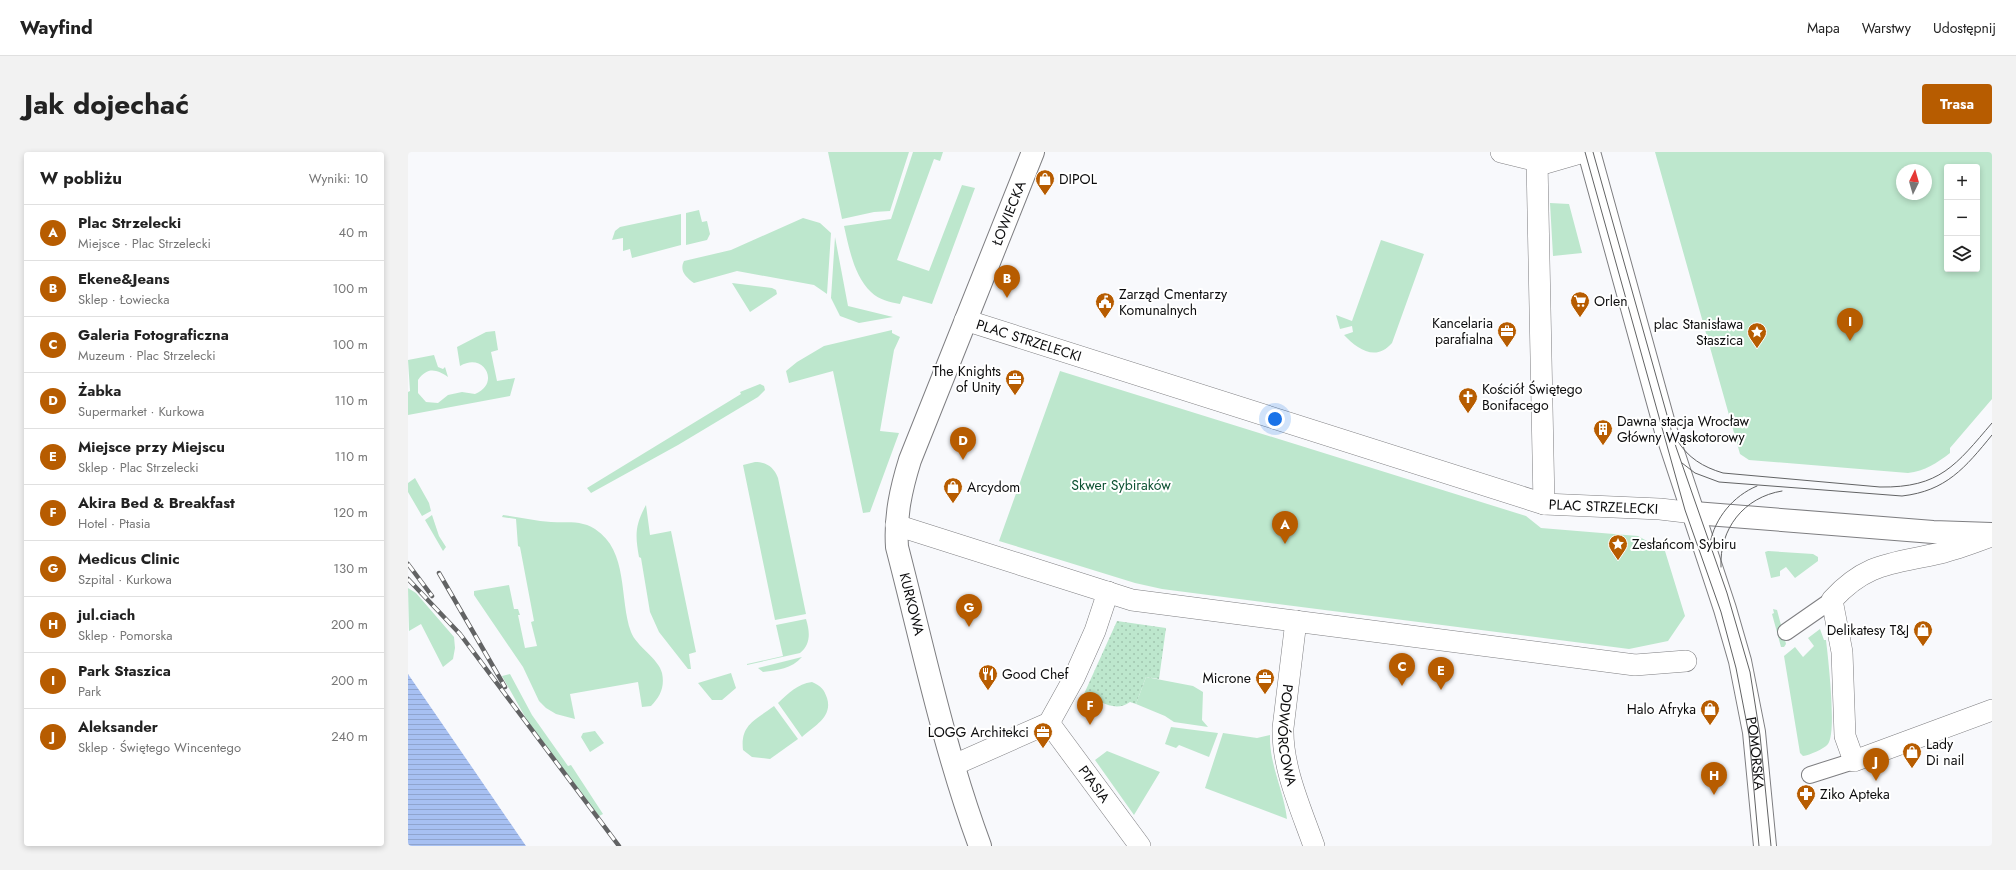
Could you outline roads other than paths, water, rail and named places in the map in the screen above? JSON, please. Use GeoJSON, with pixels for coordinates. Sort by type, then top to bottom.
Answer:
{"type":"FeatureCollection","features":[{"type":"Feature","properties":{"kind":"street","name":"ŁOWIECKA"},"geometry":{"type":"LineString","coordinates":[[948,364],[1033,152]]}},
{"type":"Feature","properties":{"kind":"street"},"geometry":{"type":"LineString","coordinates":[[1501,152],[1546,163],[1584,152]]}},
{"type":"Feature","properties":{"kind":"street"},"geometry":{"type":"LineString","coordinates":[[1589,152],[1666,432],[1694,513],[1758,520],[1992,535]]}},
{"type":"Feature","properties":{"kind":"street"},"geometry":{"type":"LineString","coordinates":[[1537,161],[1544,504]]}},
{"type":"Feature","properties":{"kind":"street","name":"PLAC STRZELECKI"},"geometry":{"type":"LineString","coordinates":[[965,320],[1544,504],[1654,508],[1694,513]]}},
{"type":"Feature","properties":{"kind":"street","name":"KURKOWA"},"geometry":{"type":"LineString","coordinates":[[948,364],[910,460],[900,496],[896,525],[897,547],[963,799],[980,846]]}},
{"type":"Feature","properties":{"kind":"street","name":"POMORSKA"},"geometry":{"type":"LineString","coordinates":[[1694,513],[1740,661],[1754,732],[1766,846]]}},
{"type":"Feature","properties":{"kind":"street"},"geometry":{"type":"LineString","coordinates":[[896,525],[1132,600],[1634,665],[1686,661]]}},
{"type":"Feature","properties":{"kind":"street"},"geometry":{"type":"LineString","coordinates":[[1786,632],[1832,600],[1856,578],[1876,566],[1938,554],[1992,535]]}},
{"type":"Feature","properties":{"kind":"street"},"geometry":{"type":"LineString","coordinates":[[954,765],[1049,723],[1074,678],[1097,625],[1108,592]]}},
{"type":"Feature","properties":{"kind":"street"},"geometry":{"type":"LineString","coordinates":[[1832,600],[1842,659],[1845,736],[1854,761]]}},
{"type":"Feature","properties":{"kind":"street","name":"PODWÓRCOWA"},"geometry":{"type":"LineString","coordinates":[[1296,621],[1283,728],[1283,740],[1288,767],[1314,846]]}},
{"type":"Feature","properties":{"kind":"street"},"geometry":{"type":"LineString","coordinates":[[1810,775],[1854,761],[1992,710]]}},
{"type":"Feature","properties":{"kind":"street","name":"PTASIA"},"geometry":{"type":"LineString","coordinates":[[1049,723],[1140,846]]}},
{"type":"Feature","properties":{"kind":"water"},"geometry":{"type":"Polygon","coordinates":[[[408,674],[526,846],[408,846],[408,674]]]}},
{"type":"Feature","properties":{"kind":"tram line"},"geometry":{"type":"LineString","coordinates":[[1585,152],[1685,510],[1721,612],[1736,668],[1749,735],[1759,846]]}},
{"type":"Feature","properties":{"kind":"tram line"},"geometry":{"type":"LineString","coordinates":[[1593,152],[1676,447],[1727,593],[1750,672],[1760,735],[1771,846]]}},
{"type":"Feature","properties":{"kind":"tram line"},"geometry":{"type":"LineString","coordinates":[[1677,440],[1691,457],[1703,465],[1723,473],[1880,487],[1901,486],[1918,483],[1945,471],[1968,451],[1992,423]]}},
{"type":"Feature","properties":{"kind":"tram line"},"geometry":{"type":"LineString","coordinates":[[1682,463],[1695,473],[1719,482],[1902,496],[1931,489],[1943,483],[1973,458],[1992,435]]}},
{"type":"Feature","properties":{"kind":"tram line"},"geometry":{"type":"LineString","coordinates":[[1710,543],[1716,525],[1726,509],[1748,490],[1757,486]]}},
{"type":"Feature","properties":{"kind":"tram line"},"geometry":{"type":"LineString","coordinates":[[1721,567],[1721,553],[1724,540],[1736,517],[1756,500],[1768,494],[1782,491]]}},
{"type":"Feature","properties":{"kind":"railway"},"geometry":{"type":"LineString","coordinates":[[408,564],[432,596]]}},
{"type":"Feature","properties":{"kind":"railway"},"geometry":{"type":"LineString","coordinates":[[439,573],[505,687]]}},
{"type":"Feature","properties":{"kind":"railway"},"geometry":{"type":"LineString","coordinates":[[408,579],[460,634],[619,846]]}},
{"type":"Feature","properties":{"kind":"place","name":"DIPOL"},"geometry":{"type":"Point","coordinates":[1045,196]}},
{"type":"Feature","properties":{"kind":"place","name":"Ekene&Jeans"},"geometry":{"type":"Point","coordinates":[1007,298]}},
{"type":"Feature","properties":{"kind":"place","name":"Orlen"},"geometry":{"type":"Point","coordinates":[1580,318]}},
{"type":"Feature","properties":{"kind":"place","name":"Zarząd Cmentarzy Komunalnych"},"geometry":{"type":"Point","coordinates":[1105,319]}},
{"type":"Feature","properties":{"kind":"place","name":"Park Staszica"},"geometry":{"type":"Point","coordinates":[1850,341]}},
{"type":"Feature","properties":{"kind":"place","name":"Kancelaria parafialna"},"geometry":{"type":"Point","coordinates":[1507,348]}},
{"type":"Feature","properties":{"kind":"place","name":"plac Stanisława Staszica"},"geometry":{"type":"Point","coordinates":[1757,349]}},
{"type":"Feature","properties":{"kind":"place","name":"The Knights of Unity"},"geometry":{"type":"Point","coordinates":[1015,396]}},
{"type":"Feature","properties":{"kind":"place","name":"Kościół Świętego Bonifacego"},"geometry":{"type":"Point","coordinates":[1468,414]}},
{"type":"Feature","properties":{"kind":"place","name":"Dawna stacja Wrocław Główny Wąskotorowy"},"geometry":{"type":"Point","coordinates":[1603,446]}},
{"type":"Feature","properties":{"kind":"place","name":"Żabka"},"geometry":{"type":"Point","coordinates":[963,460]}},
{"type":"Feature","properties":{"kind":"place","name":"Arcydom"},"geometry":{"type":"Point","coordinates":[953,504]}},
{"type":"Feature","properties":{"kind":"place","name":"Plac Strzelecki"},"geometry":{"type":"Point","coordinates":[1285,544]}},
{"type":"Feature","properties":{"kind":"place","name":"Zesłańcom Sybiru"},"geometry":{"type":"Point","coordinates":[1618,561]}},
{"type":"Feature","properties":{"kind":"place","name":"Medicus Clinic"},"geometry":{"type":"Point","coordinates":[969,627]}},
{"type":"Feature","properties":{"kind":"place","name":"Delikatesy T&J"},"geometry":{"type":"Point","coordinates":[1923,647]}},
{"type":"Feature","properties":{"kind":"place","name":"Galeria Fotograficzna"},"geometry":{"type":"Point","coordinates":[1402,686]}},
{"type":"Feature","properties":{"kind":"place","name":"Miejsce przy Miejscu"},"geometry":{"type":"Point","coordinates":[1441,690]}},
{"type":"Feature","properties":{"kind":"place","name":"Good Chef"},"geometry":{"type":"Point","coordinates":[988,691]}},
{"type":"Feature","properties":{"kind":"place","name":"Microne"},"geometry":{"type":"Point","coordinates":[1265,695]}},
{"type":"Feature","properties":{"kind":"place","name":"Akira Bed & Breakfast"},"geometry":{"type":"Point","coordinates":[1090,725]}},
{"type":"Feature","properties":{"kind":"place","name":"Halo Afryka"},"geometry":{"type":"Point","coordinates":[1710,726]}},
{"type":"Feature","properties":{"kind":"place","name":"LOGG Architekci"},"geometry":{"type":"Point","coordinates":[1043,749]}},
{"type":"Feature","properties":{"kind":"place","name":"Lady Di nail"},"geometry":{"type":"Point","coordinates":[1912,769]}},
{"type":"Feature","properties":{"kind":"place","name":"Aleksander"},"geometry":{"type":"Point","coordinates":[1876,781]}},
{"type":"Feature","properties":{"kind":"place","name":"jul.ciach"},"geometry":{"type":"Point","coordinates":[1714,795]}},
{"type":"Feature","properties":{"kind":"place","name":"Ziko Apteka"},"geometry":{"type":"Point","coordinates":[1806,811]}},
{"type":"Feature","properties":{"kind":"park label","name":"Skwer Sybiraków"},"geometry":{"type":"Point","coordinates":[1121,485]}}]}
